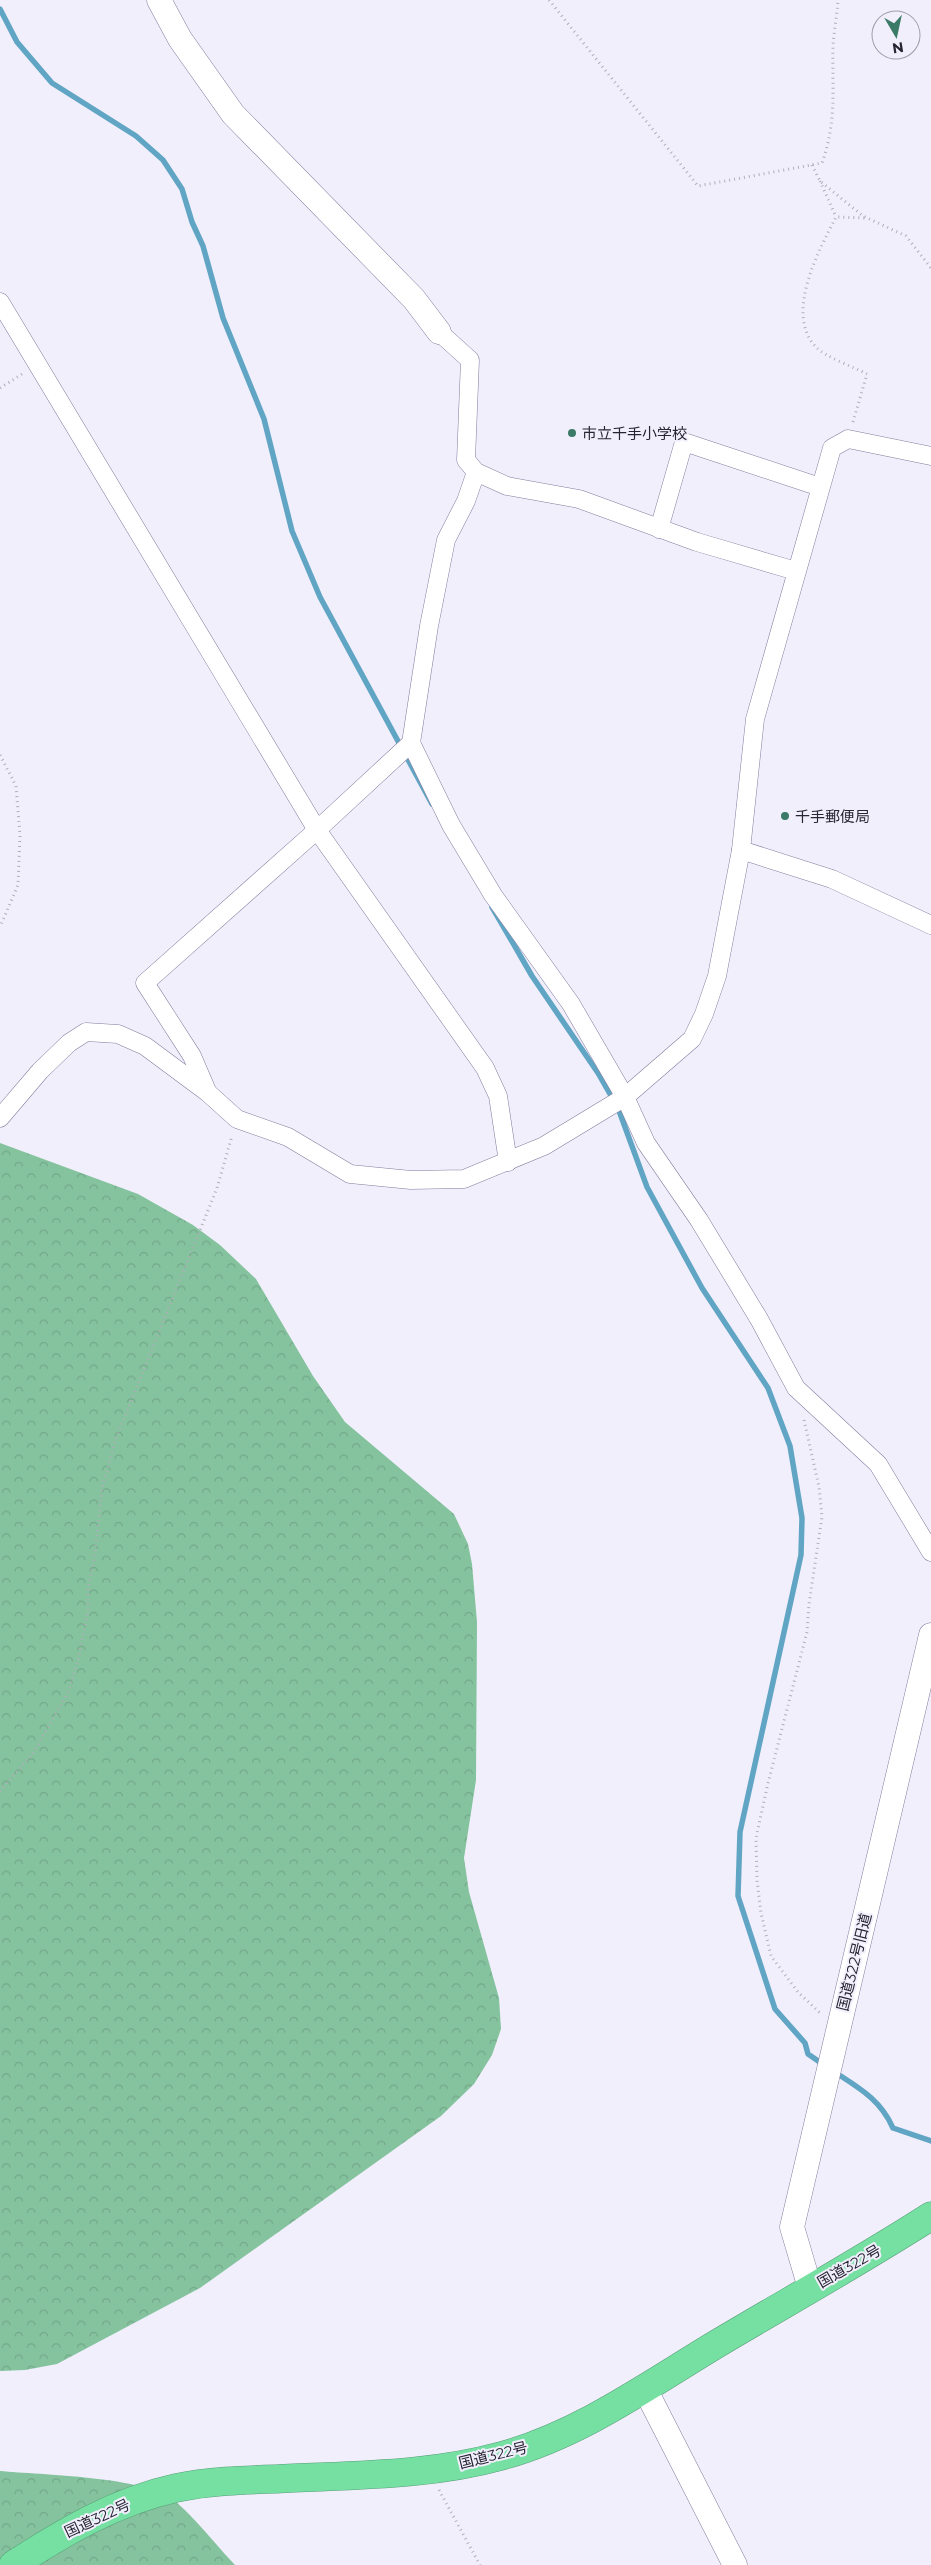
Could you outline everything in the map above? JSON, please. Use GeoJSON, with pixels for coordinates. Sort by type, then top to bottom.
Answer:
{"type":"FeatureCollection","features":[{"type":"Feature","properties":{"kind":"highway","name":"国道322号"},"geometry":{"type":"LineString","coordinates":[[13,2565],[62,2533],[91,2518],[144,2497],[176,2488],[219,2481],[429,2469],[475,2462],[537,2444],[574,2428],[644,2388],[931,2216]]}},
{"type":"Feature","properties":{"kind":"street"},"geometry":{"type":"LineString","coordinates":[[159,0],[180,39],[233,114],[414,299],[439,332],[470,360],[466,460],[476,472],[508,486],[579,499],[659,529],[796,571]]}},
{"type":"Feature","properties":{"kind":"street"},"geometry":{"type":"LineString","coordinates":[[0,302],[317,830],[485,1068],[498,1096],[508,1162]]}},
{"type":"Feature","properties":{"kind":"street"},"geometry":{"type":"LineString","coordinates":[[0,1118],[40,1071],[69,1043],[86,1032],[118,1034],[145,1046],[207,1092],[238,1119],[288,1137],[350,1174],[411,1180],[464,1179],[544,1146],[625,1097],[692,1039],[704,1014],[717,976],[741,850],[755,719],[832,448],[848,440],[931,456]]}},
{"type":"Feature","properties":{"kind":"street"},"geometry":{"type":"LineString","coordinates":[[659,529],[684,442],[820,487]]}},
{"type":"Feature","properties":{"kind":"street"},"geometry":{"type":"LineString","coordinates":[[476,472],[466,501],[446,540],[429,626],[411,743],[451,825],[493,895],[571,1004],[625,1097],[646,1143],[699,1220],[759,1319],[796,1388],[878,1464],[931,1552]]}},
{"type":"Feature","properties":{"kind":"street"},"geometry":{"type":"LineString","coordinates":[[207,1092],[192,1056],[145,983],[317,830],[411,743]]}},
{"type":"Feature","properties":{"kind":"street"},"geometry":{"type":"LineString","coordinates":[[741,850],[832,879],[931,925]]}},
{"type":"Feature","properties":{"kind":"street","name":"国道322号旧道"},"geometry":{"type":"LineString","coordinates":[[810,2288],[792,2227],[931,1635]]}},
{"type":"Feature","properties":{"kind":"street"},"geometry":{"type":"LineString","coordinates":[[644,2388],[735,2565]]}},
{"type":"Feature","properties":{"kind":"path"},"geometry":{"type":"LineString","coordinates":[[550,0],[698,186],[822,163],[833,127],[835,100],[833,45],[838,0]]}},
{"type":"Feature","properties":{"kind":"path"},"geometry":{"type":"LineString","coordinates":[[812,165],[836,217],[812,267],[803,303],[804,329],[816,348],[867,374],[848,440]]}},
{"type":"Feature","properties":{"kind":"path"},"geometry":{"type":"LineString","coordinates":[[820,180],[866,218],[906,236],[931,268]]}},
{"type":"Feature","properties":{"kind":"path"},"geometry":{"type":"LineString","coordinates":[[836,217],[866,218]]}},
{"type":"Feature","properties":{"kind":"path"},"geometry":{"type":"LineString","coordinates":[[0,388],[37,364]]}},
{"type":"Feature","properties":{"kind":"path"},"geometry":{"type":"LineString","coordinates":[[0,754],[16,786],[20,835],[18,885],[0,927]]}},
{"type":"Feature","properties":{"kind":"path"},"geometry":{"type":"LineString","coordinates":[[0,1791],[33,1753],[68,1693],[78,1661],[88,1610],[88,1589],[95,1554],[102,1488],[117,1436],[217,1188],[238,1119]]}},
{"type":"Feature","properties":{"kind":"path"},"geometry":{"type":"LineString","coordinates":[[796,1388],[820,1487],[822,1517],[808,1604],[807,1632],[756,1838],[757,1880],[761,1913],[771,1956],[798,1992],[823,2016],[839,2023]]}},
{"type":"Feature","properties":{"kind":"path"},"geometry":{"type":"LineString","coordinates":[[429,2469],[480,2565]]}},
{"type":"Feature","properties":{"kind":"green space"},"geometry":{"type":"Polygon","coordinates":[[[0,1143],[138,1194],[193,1225],[220,1245],[256,1279],[313,1376],[345,1422],[454,1514],[468,1544],[472,1564],[477,1622],[476,1780],[464,1858],[469,1892],[499,1998],[501,2029],[492,2055],[474,2084],[441,2116],[200,2288],[57,2364],[25,2370],[0,2371],[0,1143]]]}},
{"type":"Feature","properties":{"kind":"green space"},"geometry":{"type":"Polygon","coordinates":[[[0,2471],[92,2478],[141,2486],[161,2493],[183,2508],[235,2565],[0,2565],[0,2471]]]}},
{"type":"Feature","properties":{"kind":"waterway"},"geometry":{"type":"LineString","coordinates":[[0,9],[17,42],[52,83],[136,136],[163,160],[182,189],[192,222],[203,246],[223,318],[264,419],[292,531],[320,597],[432,804]]}},
{"type":"Feature","properties":{"kind":"waterway"},"geometry":{"type":"LineString","coordinates":[[492,907],[532,976],[598,1073],[618,1108],[647,1187],[702,1288],[768,1388],[790,1446],[802,1518],[801,1555],[740,1832],[738,1896],[775,2009],[805,2043],[808,2054],[824,2065]]}},
{"type":"Feature","properties":{"kind":"waterway"},"geometry":{"type":"LineString","coordinates":[[833,2071],[868,2095],[882,2109],[893,2128],[931,2141]]}},
{"type":"Feature","properties":{"kind":"place","name":"市立千手小学校"},"geometry":{"type":"Point","coordinates":[572,433]}},
{"type":"Feature","properties":{"kind":"place","name":"千手郵便局"},"geometry":{"type":"Point","coordinates":[785,816]}}]}
